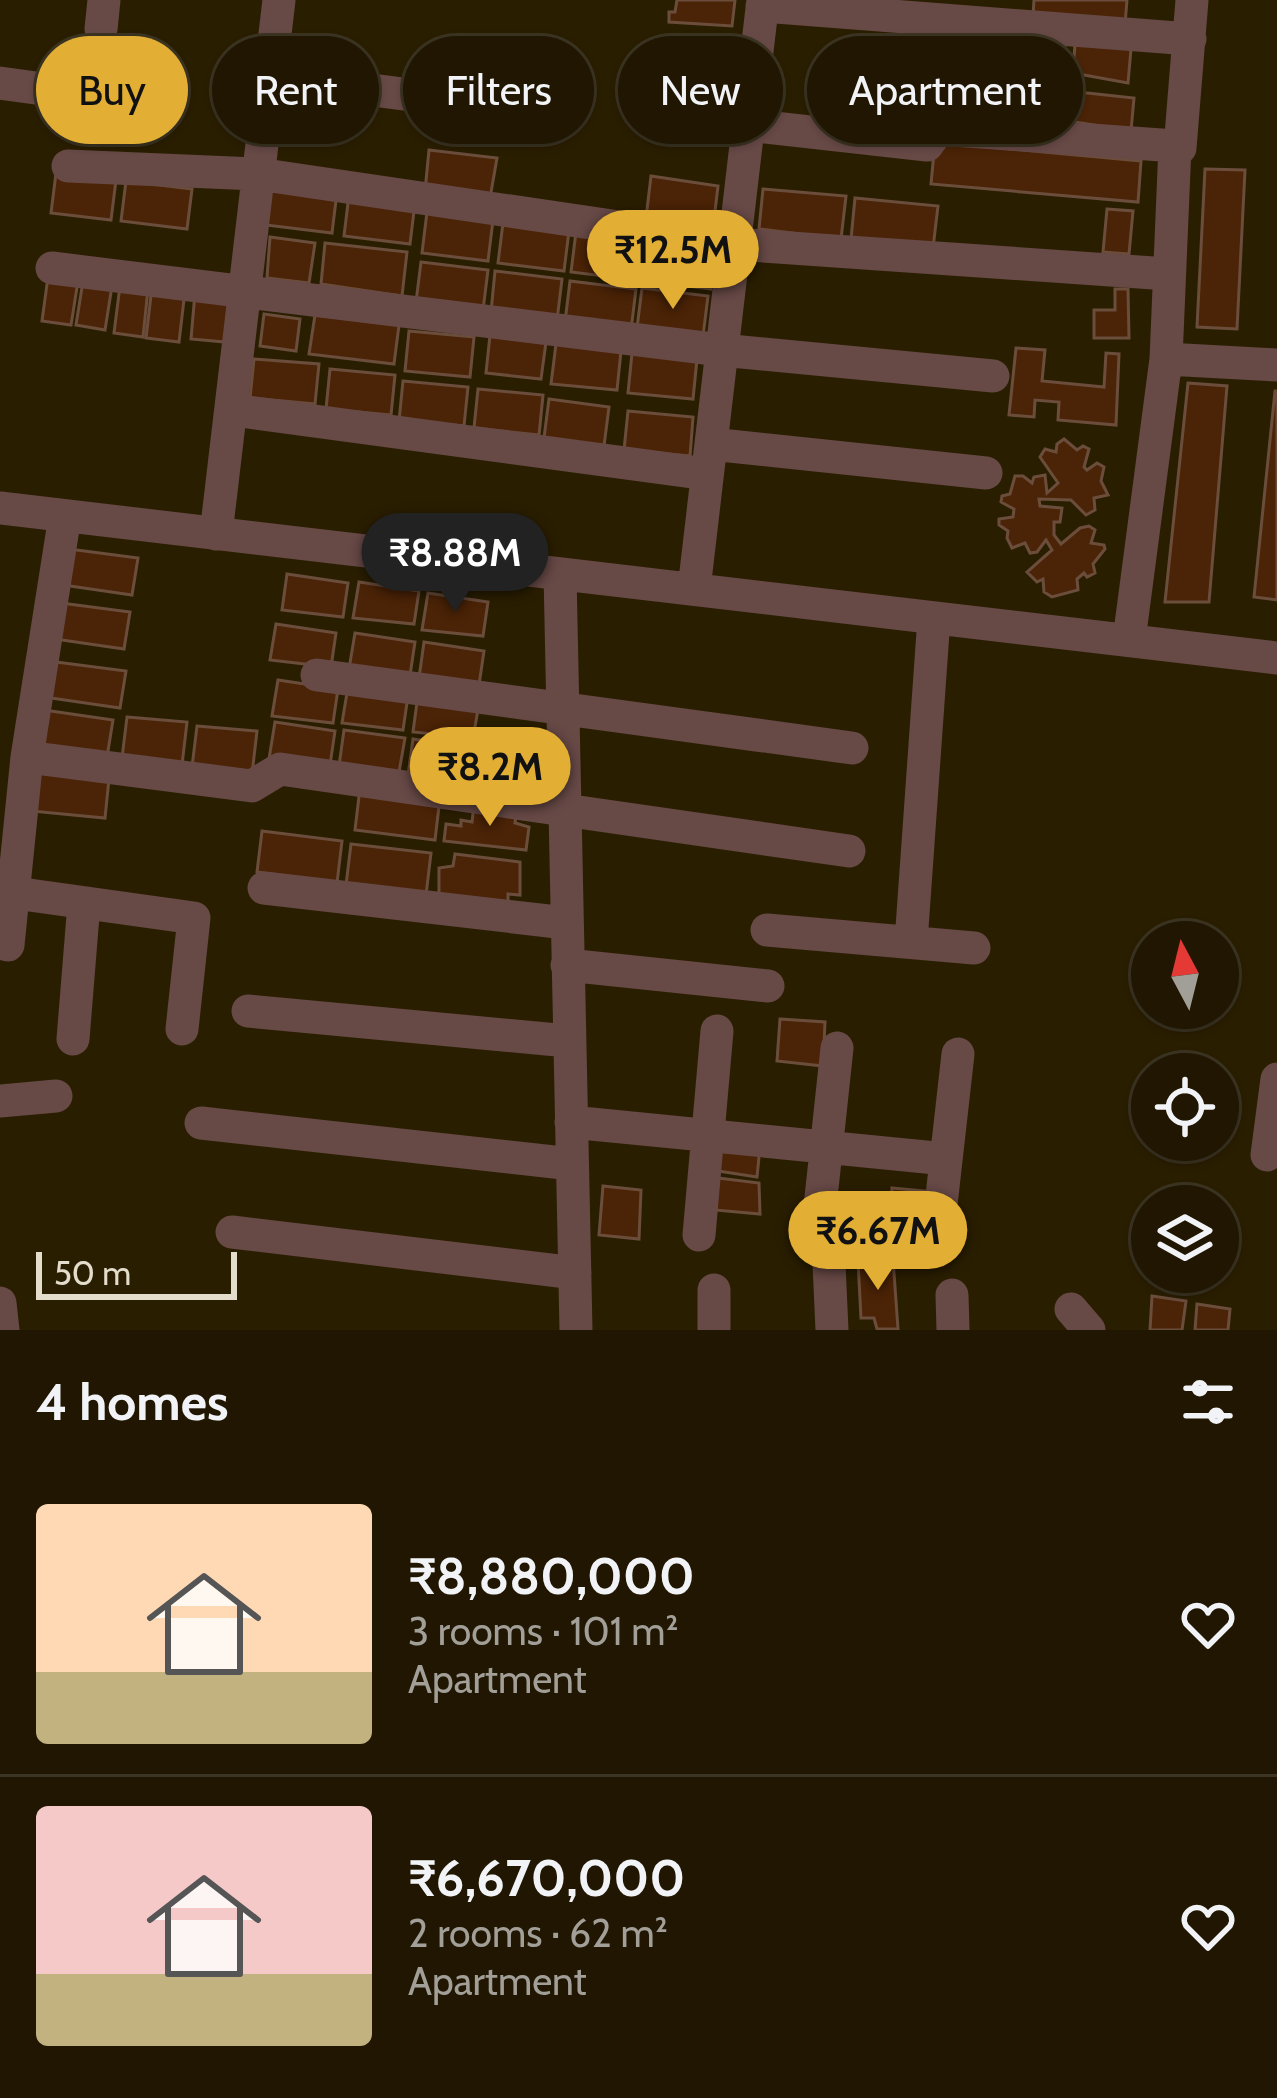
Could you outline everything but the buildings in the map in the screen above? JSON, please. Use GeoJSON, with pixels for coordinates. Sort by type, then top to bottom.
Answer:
{"type":"FeatureCollection","features":[{"type":"Feature","properties":{"kind":"street"},"geometry":{"type":"LineString","coordinates":[[276,36],[279,0]]}},
{"type":"Feature","properties":{"kind":"street"},"geometry":{"type":"LineString","coordinates":[[783,129],[927,145],[939,129],[1180,148],[1192,0]]}},
{"type":"Feature","properties":{"kind":"street"},"geometry":{"type":"LineString","coordinates":[[758,36],[762,3],[1190,39]]}},
{"type":"Feature","properties":{"kind":"street"},"geometry":{"type":"LineString","coordinates":[[0,83],[36,88]]}},
{"type":"Feature","properties":{"kind":"street"},"geometry":{"type":"LineString","coordinates":[[216,534],[262,144]]}},
{"type":"Feature","properties":{"kind":"street"},"geometry":{"type":"LineString","coordinates":[[694,590],[746,144]]}},
{"type":"Feature","properties":{"kind":"street"},"geometry":{"type":"LineString","coordinates":[[1129,640],[1166,358],[1175,146]]}},
{"type":"Feature","properties":{"kind":"street"},"geometry":{"type":"LineString","coordinates":[[68,166],[258,174],[734,244],[1168,274]]}},
{"type":"Feature","properties":{"kind":"street"},"geometry":{"type":"LineString","coordinates":[[52,268],[721,350],[993,376]]}},
{"type":"Feature","properties":{"kind":"street"},"geometry":{"type":"LineString","coordinates":[[1166,358],[1277,365]]}},
{"type":"Feature","properties":{"kind":"street"},"geometry":{"type":"LineString","coordinates":[[233,410],[709,459],[986,473]]}},
{"type":"Feature","properties":{"kind":"street"},"geometry":{"type":"LineString","coordinates":[[0,508],[1277,658]]}},
{"type":"Feature","properties":{"kind":"street"},"geometry":{"type":"LineString","coordinates":[[0,944],[8,944],[27,757],[65,516]]}},
{"type":"Feature","properties":{"kind":"street"},"geometry":{"type":"LineString","coordinates":[[560,574],[576,1330]]}},
{"type":"Feature","properties":{"kind":"street"},"geometry":{"type":"LineString","coordinates":[[911,943],[934,618]]}},
{"type":"Feature","properties":{"kind":"street"},"geometry":{"type":"LineString","coordinates":[[317,675],[852,748]]}},
{"type":"Feature","properties":{"kind":"street"},"geometry":{"type":"LineString","coordinates":[[27,757],[252,786],[280,769],[849,850]]}},
{"type":"Feature","properties":{"kind":"street"},"geometry":{"type":"LineString","coordinates":[[264,888],[566,923]]}},
{"type":"Feature","properties":{"kind":"street"},"geometry":{"type":"LineString","coordinates":[[15,893],[194,918],[182,1029]]}},
{"type":"Feature","properties":{"kind":"street"},"geometry":{"type":"LineString","coordinates":[[73,1039],[84,903]]}},
{"type":"Feature","properties":{"kind":"street"},"geometry":{"type":"LineString","coordinates":[[767,930],[974,948]]}},
{"type":"Feature","properties":{"kind":"street"},"geometry":{"type":"LineString","coordinates":[[567,965],[768,986]]}},
{"type":"Feature","properties":{"kind":"street"},"geometry":{"type":"LineString","coordinates":[[248,1011],[568,1041]]}},
{"type":"Feature","properties":{"kind":"street"},"geometry":{"type":"LineString","coordinates":[[699,1235],[717,1031]]}},
{"type":"Feature","properties":{"kind":"street"},"geometry":{"type":"LineString","coordinates":[[832,1330],[823,1250],[826,1148],[837,1048]]}},
{"type":"Feature","properties":{"kind":"street"},"geometry":{"type":"LineString","coordinates":[[936,1249],[958,1054]]}},
{"type":"Feature","properties":{"kind":"street"},"geometry":{"type":"LineString","coordinates":[[1267,1155],[1277,1079]]}},
{"type":"Feature","properties":{"kind":"street"},"geometry":{"type":"LineString","coordinates":[[0,1101],[56,1096]]}},
{"type":"Feature","properties":{"kind":"street"},"geometry":{"type":"LineString","coordinates":[[571,1122],[946,1159]]}},
{"type":"Feature","properties":{"kind":"street"},"geometry":{"type":"LineString","coordinates":[[201,1123],[572,1164]]}},
{"type":"Feature","properties":{"kind":"street"},"geometry":{"type":"LineString","coordinates":[[232,1232],[574,1273]]}},
{"type":"Feature","properties":{"kind":"street"},"geometry":{"type":"LineString","coordinates":[[714,1290],[714,1330]]}},
{"type":"Feature","properties":{"kind":"street"},"geometry":{"type":"LineString","coordinates":[[952,1295],[953,1330]]}},
{"type":"Feature","properties":{"kind":"street"},"geometry":{"type":"LineString","coordinates":[[0,1304],[3,1330]]}}]}
